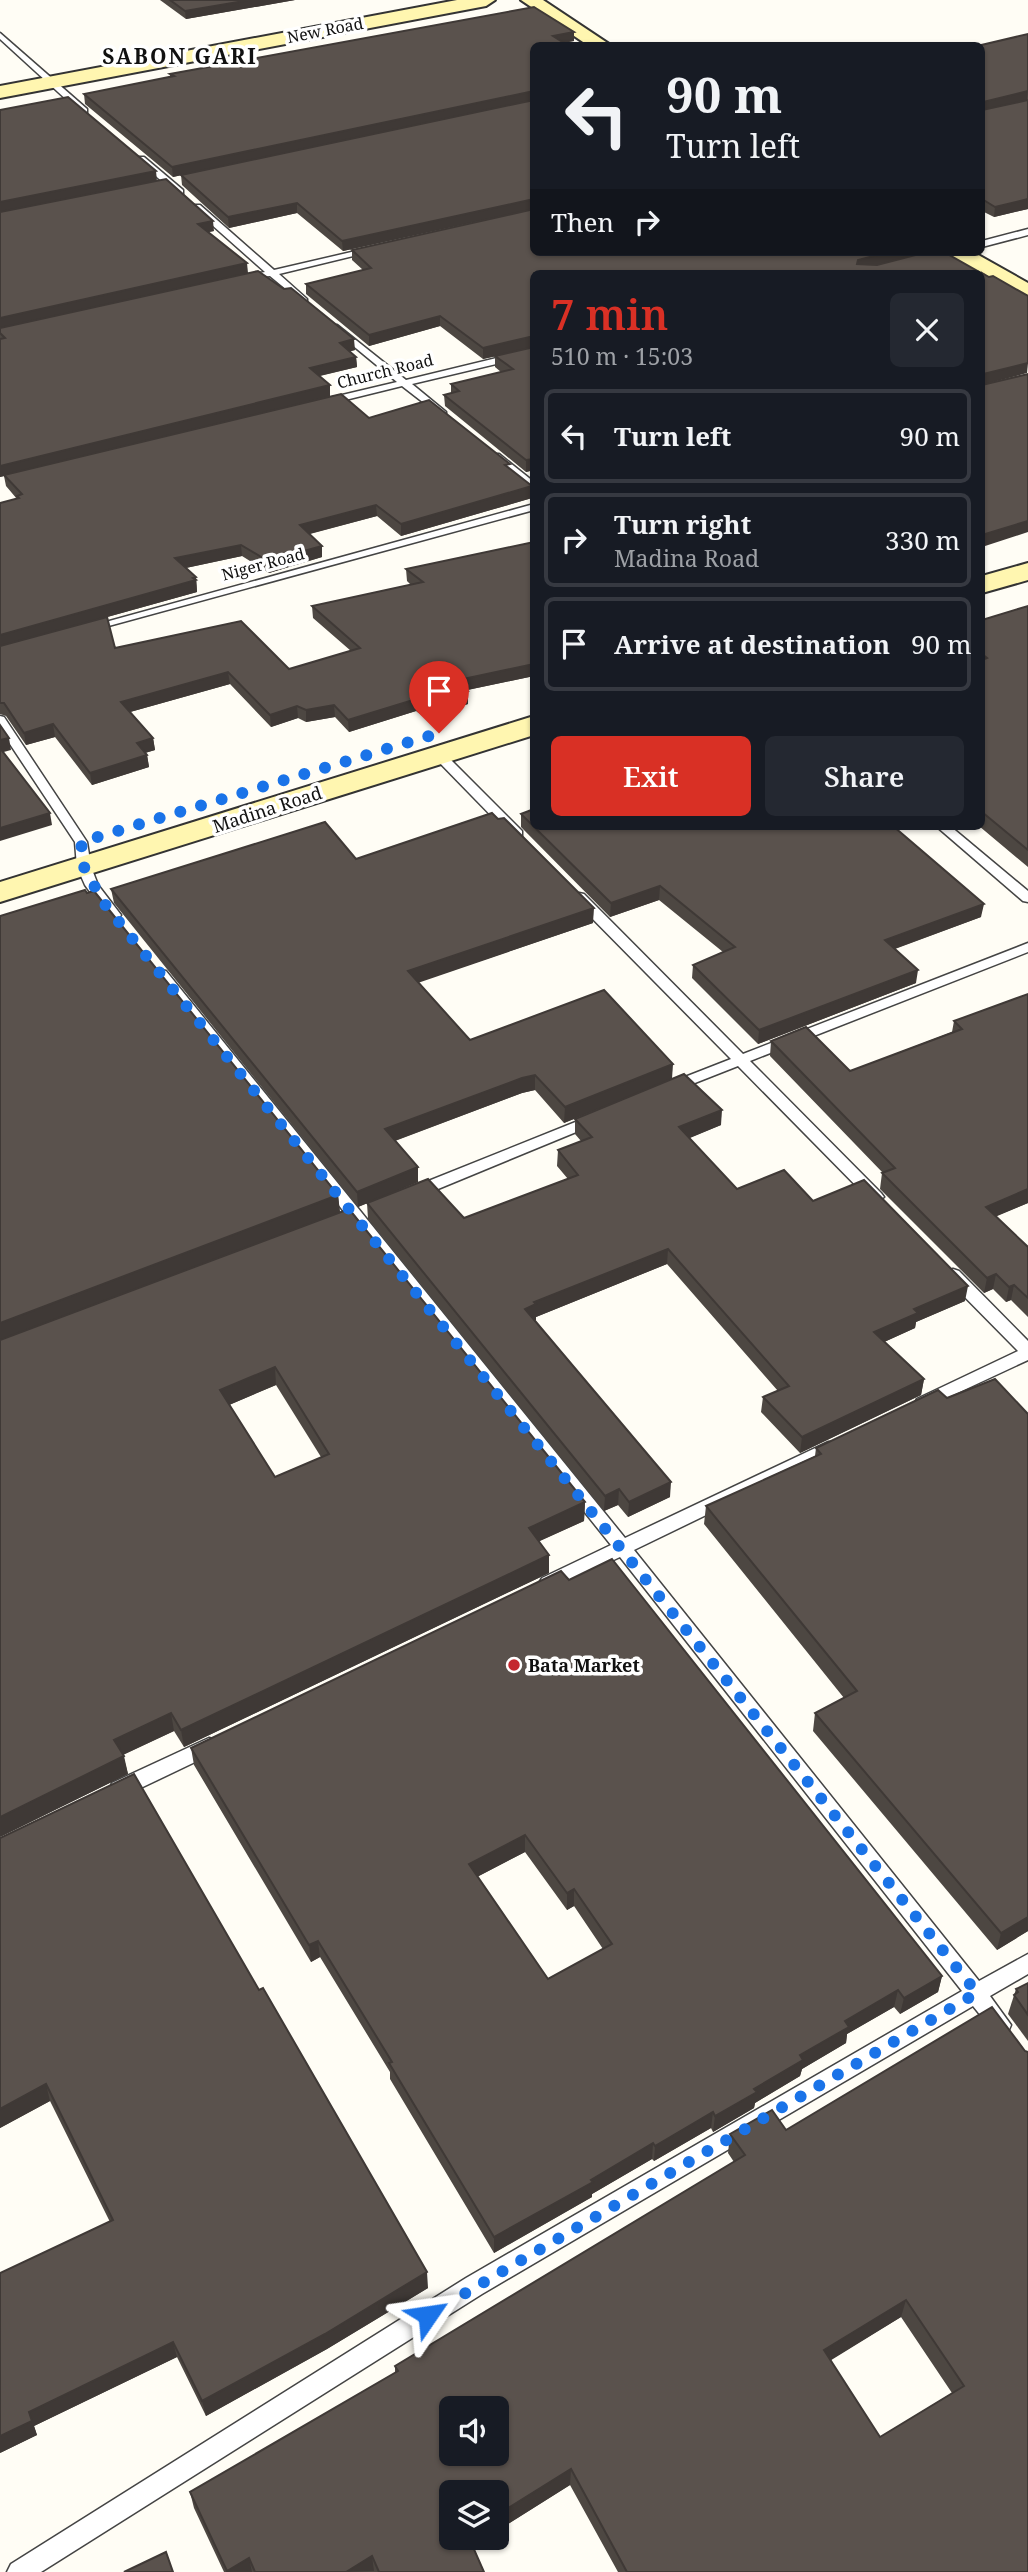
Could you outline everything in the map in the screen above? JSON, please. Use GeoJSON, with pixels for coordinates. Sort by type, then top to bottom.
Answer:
{"type":"FeatureCollection","features":[{"type":"Feature","properties":{"kind":"street","name":"New Road"},"geometry":{"type":"LineString","coordinates":[[0,92],[46,79],[440,0]]}},
{"type":"Feature","properties":{"kind":"street","name":"New Road"},"geometry":{"type":"LineString","coordinates":[[0,84],[46,79],[486,0]]}},
{"type":"Feature","properties":{"kind":"street"},"geometry":{"type":"LineString","coordinates":[[530,0],[597,42]]}},
{"type":"Feature","properties":{"kind":"street"},"geometry":{"type":"LineString","coordinates":[[964,256],[1028,293]]}},
{"type":"Feature","properties":{"kind":"street"},"geometry":{"type":"LineString","coordinates":[[985,563],[1027,567]]}},
{"type":"Feature","properties":{"kind":"street"},"geometry":{"type":"LineString","coordinates":[[985,584],[1027,567]]}},
{"type":"Feature","properties":{"kind":"street","name":"Madina Road"},"geometry":{"type":"LineString","coordinates":[[0,892],[82,855],[530,703]]}},
{"type":"Feature","properties":{"kind":"street","name":"Madina Road"},"geometry":{"type":"LineString","coordinates":[[0,867],[82,855],[439,755],[530,726]]}},
{"type":"Feature","properties":{"kind":"lane"},"geometry":{"type":"LineString","coordinates":[[0,36],[90,116]]}},
{"type":"Feature","properties":{"kind":"lane"},"geometry":{"type":"LineString","coordinates":[[130,150],[311,307]]}},
{"type":"Feature","properties":{"kind":"lane"},"geometry":{"type":"LineString","coordinates":[[157,186],[184,180]]}},
{"type":"Feature","properties":{"kind":"lane"},"geometry":{"type":"LineString","coordinates":[[985,243],[1028,232]]}},
{"type":"Feature","properties":{"kind":"lane"},"geometry":{"type":"LineString","coordinates":[[256,276],[388,247]]}},
{"type":"Feature","properties":{"kind":"lane"},"geometry":{"type":"LineString","coordinates":[[332,324],[447,418]]}},
{"type":"Feature","properties":{"kind":"lane","name":"Church Road"},"geometry":{"type":"LineString","coordinates":[[310,406],[530,353]]}},
{"type":"Feature","properties":{"kind":"lane"},"geometry":{"type":"LineString","coordinates":[[491,453],[530,485]]}},
{"type":"Feature","properties":{"kind":"lane","name":"Niger Road"},"geometry":{"type":"LineString","coordinates":[[80,630],[530,508]]}},
{"type":"Feature","properties":{"kind":"lane"},"geometry":{"type":"LineString","coordinates":[[0,720],[82,855],[92,885],[121,924]]}},
{"type":"Feature","properties":{"kind":"lane"},"geometry":{"type":"LineString","coordinates":[[439,755],[526,843]]}},
{"type":"Feature","properties":{"kind":"lane"},"geometry":{"type":"LineString","coordinates":[[947,830],[1028,898]]}},
{"type":"Feature","properties":{"kind":"lane"},"geometry":{"type":"LineString","coordinates":[[565,883],[884,1205]]}},
{"type":"Feature","properties":{"kind":"lane"},"geometry":{"type":"LineString","coordinates":[[664,1091],[1028,947]]}},
{"type":"Feature","properties":{"kind":"lane"},"geometry":{"type":"LineString","coordinates":[[147,957],[622,1547],[1014,2041]]}},
{"type":"Feature","properties":{"kind":"lane"},"geometry":{"type":"LineString","coordinates":[[408,1195],[612,1112]]}},
{"type":"Feature","properties":{"kind":"lane"},"geometry":{"type":"LineString","coordinates":[[905,1411],[1028,1352],[942,1263]]}},
{"type":"Feature","properties":{"kind":"lane"},"geometry":{"type":"LineString","coordinates":[[535,1589],[856,1435]]}},
{"type":"Feature","properties":{"kind":"lane"},"geometry":{"type":"LineString","coordinates":[[100,1799],[224,1739]]}},
{"type":"Feature","properties":{"kind":"lane"},"geometry":{"type":"LineString","coordinates":[[19,2572],[474,2286],[1028,1963]]}},
{"type":"Feature","properties":{"kind":"building"},"geometry":{"type":"Polygon","coordinates":[[[170,0],[250,0],[185,11],[170,0]]]}},
{"type":"Feature","properties":{"kind":"building"},"geometry":{"type":"Polygon","coordinates":[[[534,7],[574,32],[553,36],[562,42],[530,42],[530,92],[172,167],[84,94],[174,76],[170,74],[534,7]]]}},
{"type":"Feature","properties":{"kind":"building"},"geometry":{"type":"Polygon","coordinates":[[[1028,34],[1028,91],[985,102],[985,44],[1028,34]]]}},
{"type":"Feature","properties":{"kind":"building"},"geometry":{"type":"Polygon","coordinates":[[[68,97],[156,171],[0,202],[0,110],[68,97]]]}},
{"type":"Feature","properties":{"kind":"building"},"geometry":{"type":"Polygon","coordinates":[[[1028,100],[1028,199],[995,207],[985,201],[985,109],[1028,100]]]}},
{"type":"Feature","properties":{"kind":"building"},"geometry":{"type":"Polygon","coordinates":[[[530,101],[530,200],[342,241],[297,203],[228,217],[181,175],[530,101]]]}},
{"type":"Feature","properties":{"kind":"building"},"geometry":{"type":"Polygon","coordinates":[[[166,179],[213,221],[198,224],[247,263],[0,318],[0,212],[166,179]]]}},
{"type":"Feature","properties":{"kind":"building"},"geometry":{"type":"Polygon","coordinates":[[[530,210],[530,256],[874,256],[858,260],[857,264],[877,265],[912,256],[951,256],[976,270],[530,270],[530,337],[483,348],[440,316],[369,335],[306,284],[371,268],[352,250],[530,210]]]}},
{"type":"Feature","properties":{"kind":"building"},"geometry":{"type":"Polygon","coordinates":[[[258,271],[284,289],[291,288],[354,339],[340,343],[356,357],[310,368],[330,385],[0,466],[0,339],[5,338],[0,333],[0,328],[258,271]]]}},
{"type":"Feature","properties":{"kind":"building"},"geometry":{"type":"Polygon","coordinates":[[[985,275],[993,276],[1028,296],[1028,363],[985,374],[985,275]]]}},
{"type":"Feature","properties":{"kind":"building"},"geometry":{"type":"Polygon","coordinates":[[[530,348],[530,460],[526,460],[444,395],[459,391],[451,384],[513,369],[495,356],[530,348]]]}},
{"type":"Feature","properties":{"kind":"building"},"geometry":{"type":"Polygon","coordinates":[[[1028,374],[1028,521],[985,534],[985,384],[1028,374]]]}},
{"type":"Feature","properties":{"kind":"building"},"geometry":{"type":"Polygon","coordinates":[[[341,394],[369,418],[429,400],[510,464],[505,465],[530,487],[401,524],[376,505],[300,525],[322,546],[268,561],[241,545],[175,558],[196,580],[0,635],[0,503],[19,498],[17,496],[22,494],[4,475],[341,394]]]}},
{"type":"Feature","properties":{"kind":"building"},"geometry":{"type":"Polygon","coordinates":[[[530,543],[530,665],[458,680],[468,691],[424,705],[416,699],[348,720],[334,705],[306,710],[297,706],[270,715],[228,672],[121,702],[153,738],[137,743],[147,755],[90,773],[53,724],[24,733],[4,703],[0,703],[0,646],[107,617],[115,648],[241,621],[289,669],[360,648],[312,606],[423,582],[406,569],[530,543]]]}},
{"type":"Feature","properties":{"kind":"building"},"geometry":{"type":"Polygon","coordinates":[[[1028,606],[1028,850],[985,814],[985,619],[1028,606]]]}},
{"type":"Feature","properties":{"kind":"building"},"geometry":{"type":"Polygon","coordinates":[[[0,725],[9,738],[0,740],[0,725]]]}},
{"type":"Feature","properties":{"kind":"building"},"geometry":{"type":"Polygon","coordinates":[[[0,748],[50,813],[0,828],[0,748]]]}},
{"type":"Feature","properties":{"kind":"building"},"geometry":{"type":"Polygon","coordinates":[[[530,811],[530,823],[521,814],[530,811]]]}},
{"type":"Feature","properties":{"kind":"building"},"geometry":{"type":"Polygon","coordinates":[[[492,813],[498,819],[504,818],[594,908],[408,971],[470,1040],[604,990],[673,1064],[565,1107],[535,1075],[385,1129],[418,1167],[357,1192],[111,889],[325,822],[356,859],[492,813]]]}},
{"type":"Feature","properties":{"kind":"building"},"geometry":{"type":"Polygon","coordinates":[[[537,830],[898,830],[984,904],[885,940],[918,970],[759,1030],[693,965],[735,947],[660,886],[611,903],[537,830]]]}},
{"type":"Feature","properties":{"kind":"building"},"geometry":{"type":"Polygon","coordinates":[[[85,890],[87,893],[94,891],[338,1195],[0,1323],[0,916],[85,890]]]}},
{"type":"Feature","properties":{"kind":"building"},"geometry":{"type":"Polygon","coordinates":[[[1028,994],[1028,1189],[986,1207],[1028,1247],[1028,1298],[1014,1285],[1009,1287],[996,1274],[987,1278],[882,1173],[895,1168],[771,1041],[806,1027],[850,1071],[962,1029],[954,1021],[1028,994]]]}},
{"type":"Feature","properties":{"kind":"building"},"geometry":{"type":"Polygon","coordinates":[[[684,1074],[722,1110],[679,1127],[737,1189],[784,1170],[813,1201],[864,1180],[968,1286],[914,1309],[918,1313],[874,1332],[924,1379],[802,1437],[763,1397],[789,1386],[668,1249],[534,1302],[536,1304],[525,1309],[671,1482],[629,1502],[619,1489],[605,1496],[367,1203],[428,1179],[464,1218],[578,1175],[558,1150],[592,1137],[575,1119],[684,1074]]]}},
{"type":"Feature","properties":{"kind":"building"},"geometry":{"type":"Polygon","coordinates":[[[349,1209],[585,1502],[529,1528],[549,1555],[181,1730],[171,1713],[114,1740],[124,1756],[0,1817],[0,1340],[349,1209]],[[275,1367],[220,1390],[275,1477],[329,1454],[275,1367]]]}},
{"type":"Feature","properties":{"kind":"building"},"geometry":{"type":"Polygon","coordinates":[[[995,1379],[1028,1414],[1028,1917],[1001,1933],[815,1713],[857,1691],[706,1506],[821,1454],[816,1448],[938,1390],[947,1398],[995,1379]]]}},
{"type":"Feature","properties":{"kind":"building"},"geometry":{"type":"Polygon","coordinates":[[[612,1559],[942,1976],[904,1998],[898,1990],[845,2021],[849,2027],[800,2055],[803,2060],[754,2089],[757,2092],[715,2116],[713,2112],[655,2146],[653,2143],[591,2180],[593,2182],[494,2237],[318,1941],[309,1945],[191,1748],[561,1571],[569,1580],[612,1559]],[[525,1835],[469,1864],[548,1979],[612,1944],[574,1889],[567,1893],[525,1835]]]}},
{"type":"Feature","properties":{"kind":"building"},"geometry":{"type":"Polygon","coordinates":[[[134,1774],[259,1990],[263,1988],[427,2272],[325,2334],[202,2401],[173,2342],[29,2412],[32,2421],[0,2436],[0,2273],[113,2220],[46,2084],[0,2109],[0,1838],[134,1774]]]}},
{"type":"Feature","properties":{"kind":"building"},"geometry":{"type":"Polygon","coordinates":[[[1028,1983],[1028,2015],[1014,1995],[1018,1992],[1016,1989],[1028,1983]]]}},
{"type":"Feature","properties":{"kind":"building"},"geometry":{"type":"Polygon","coordinates":[[[992,2007],[1028,2052],[1028,2572],[627,2572],[571,2469],[509,2508],[509,2480],[439,2480],[439,2550],[474,2550],[484,2572],[379,2572],[372,2556],[346,2572],[255,2572],[249,2558],[227,2571],[190,2492],[398,2371],[395,2366],[745,2155],[730,2134],[772,2110],[786,2130],[992,2007]],[[906,2300],[824,2350],[880,2437],[964,2386],[906,2300]]]}},
{"type":"Feature","properties":{"kind":"building"},"geometry":{"type":"Polygon","coordinates":[[[166,2552],[173,2572],[124,2572],[166,2552]]]}},
{"type":"Feature","properties":{"kind":"place","name":"Bata Market"},"geometry":{"type":"Point","coordinates":[514,1665]}},
{"type":"Feature","properties":{"kind":"district","name":"SABON GARI"},"geometry":{"type":"Point","coordinates":[180,56]}},
{"type":"Feature","properties":{"kind":"route"},"geometry":{"type":"LineString","coordinates":[[428,2315],[977,1993],[103,902],[84,867],[81,842],[439,733]]}}]}
